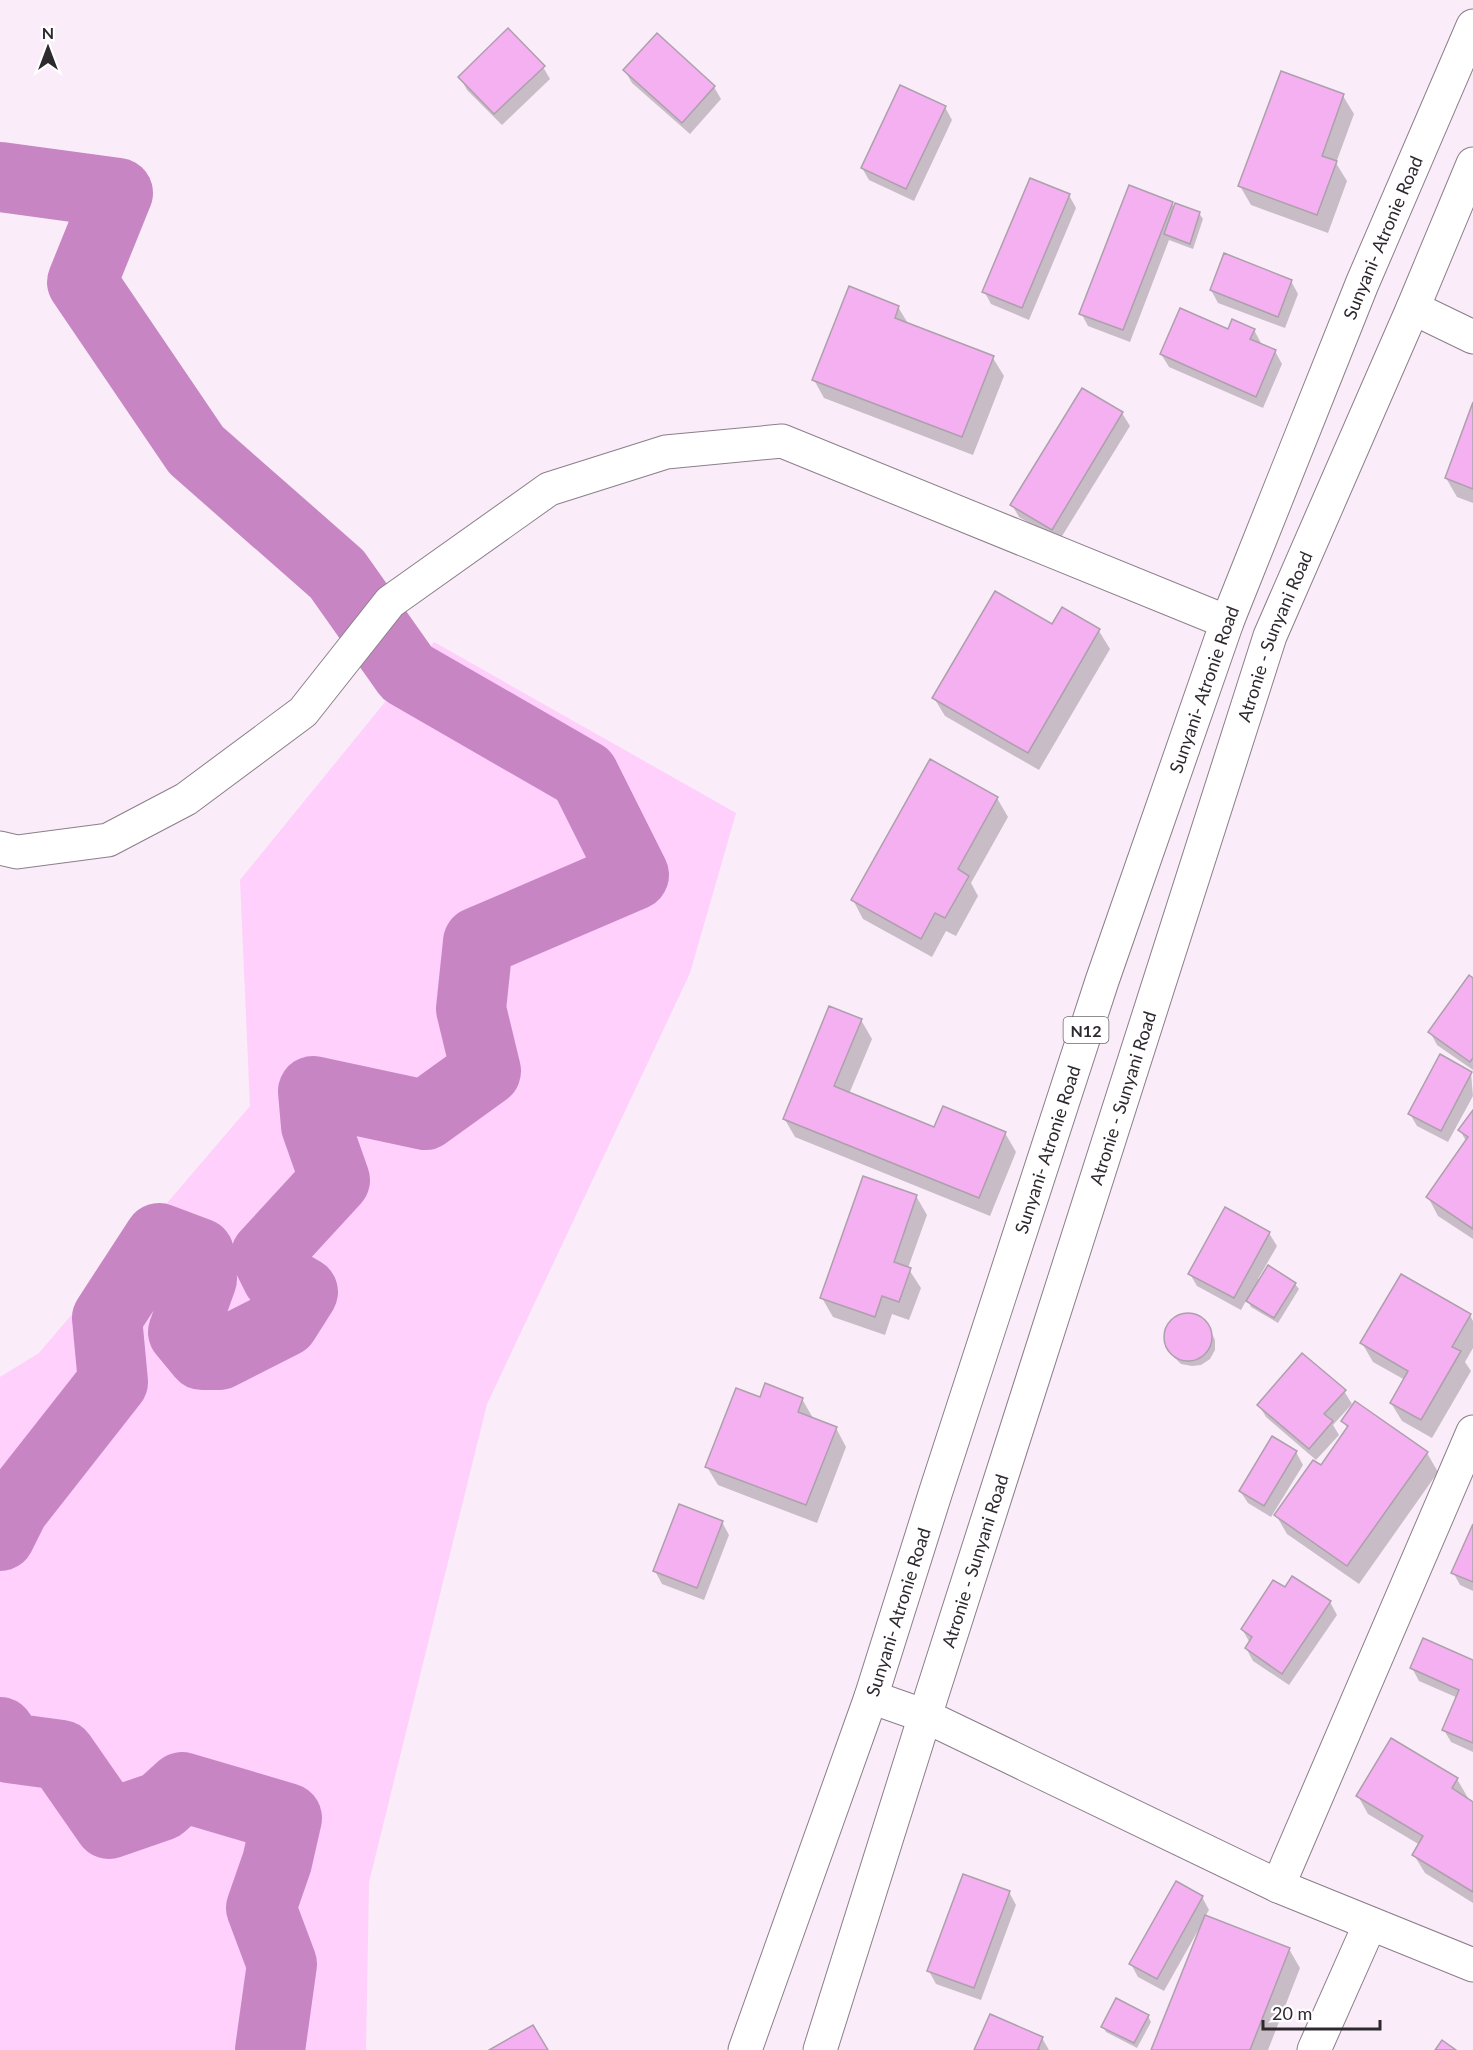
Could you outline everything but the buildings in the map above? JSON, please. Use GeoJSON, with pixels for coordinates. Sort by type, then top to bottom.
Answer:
{"type":"FeatureCollection","features":[{"type":"Feature","properties":{"kind":"main road","name":"Sunyani- Atronie Road"},"geometry":{"type":"LineString","coordinates":[[745,2050],[871,1697],[939,1480],[1102,981],[1227,622],[1362,284],[1473,26]]}},
{"type":"Feature","properties":{"kind":"main road","name":"Atronie - Sunyani Road"},"geometry":{"type":"LineString","coordinates":[[820,2050],[1270,636],[1473,164]]}},
{"type":"Feature","properties":{"kind":"main road"},"geometry":{"type":"LineString","coordinates":[[1413,308],[1473,337]]}},
{"type":"Feature","properties":{"kind":"main road"},"geometry":{"type":"LineString","coordinates":[[6,854],[108,840],[186,799],[303,712],[390,602],[549,489],[666,452],[782,441],[1227,622]]}},
{"type":"Feature","properties":{"kind":"main road"},"geometry":{"type":"LineString","coordinates":[[1278,1886],[1473,1432]]}},
{"type":"Feature","properties":{"kind":"main road"},"geometry":{"type":"LineString","coordinates":[[871,1697],[925,1716],[1278,1886],[1473,1965]]}},
{"type":"Feature","properties":{"kind":"main road"},"geometry":{"type":"LineString","coordinates":[[1314,2050],[1370,1924]]}},
{"type":"Feature","properties":{"kind":"shaded area"},"geometry":{"type":"Polygon","coordinates":[[[434,642],[736,813],[690,973],[487,1404],[369,1882],[366,2050],[0,2050],[0,1377],[39,1353],[250,1106],[240,880],[434,642]]]}},
{"type":"Feature","properties":{"kind":"waterway"},"geometry":{"type":"LineString","coordinates":[[0,177],[118,193],[82,282],[196,450],[337,574],[407,673],[584,775],[634,875],[478,942],[471,1009],[486,1071],[425,1115],[313,1091],[316,1126],[335,1180],[266,1255],[277,1277],[303,1292],[284,1322],[219,1355],[202,1355],[183,1332],[202,1279],[199,1253],[159,1238],[107,1318],[113,1382],[14,1508],[0,1536]]}},
{"type":"Feature","properties":{"kind":"waterway"},"geometry":{"type":"LineString","coordinates":[[0,1732],[9,1748],[61,1755],[109,1824],[161,1806],[182,1787],[287,1818],[277,1862],[261,1908],[282,1964],[270,2050]]}}]}
